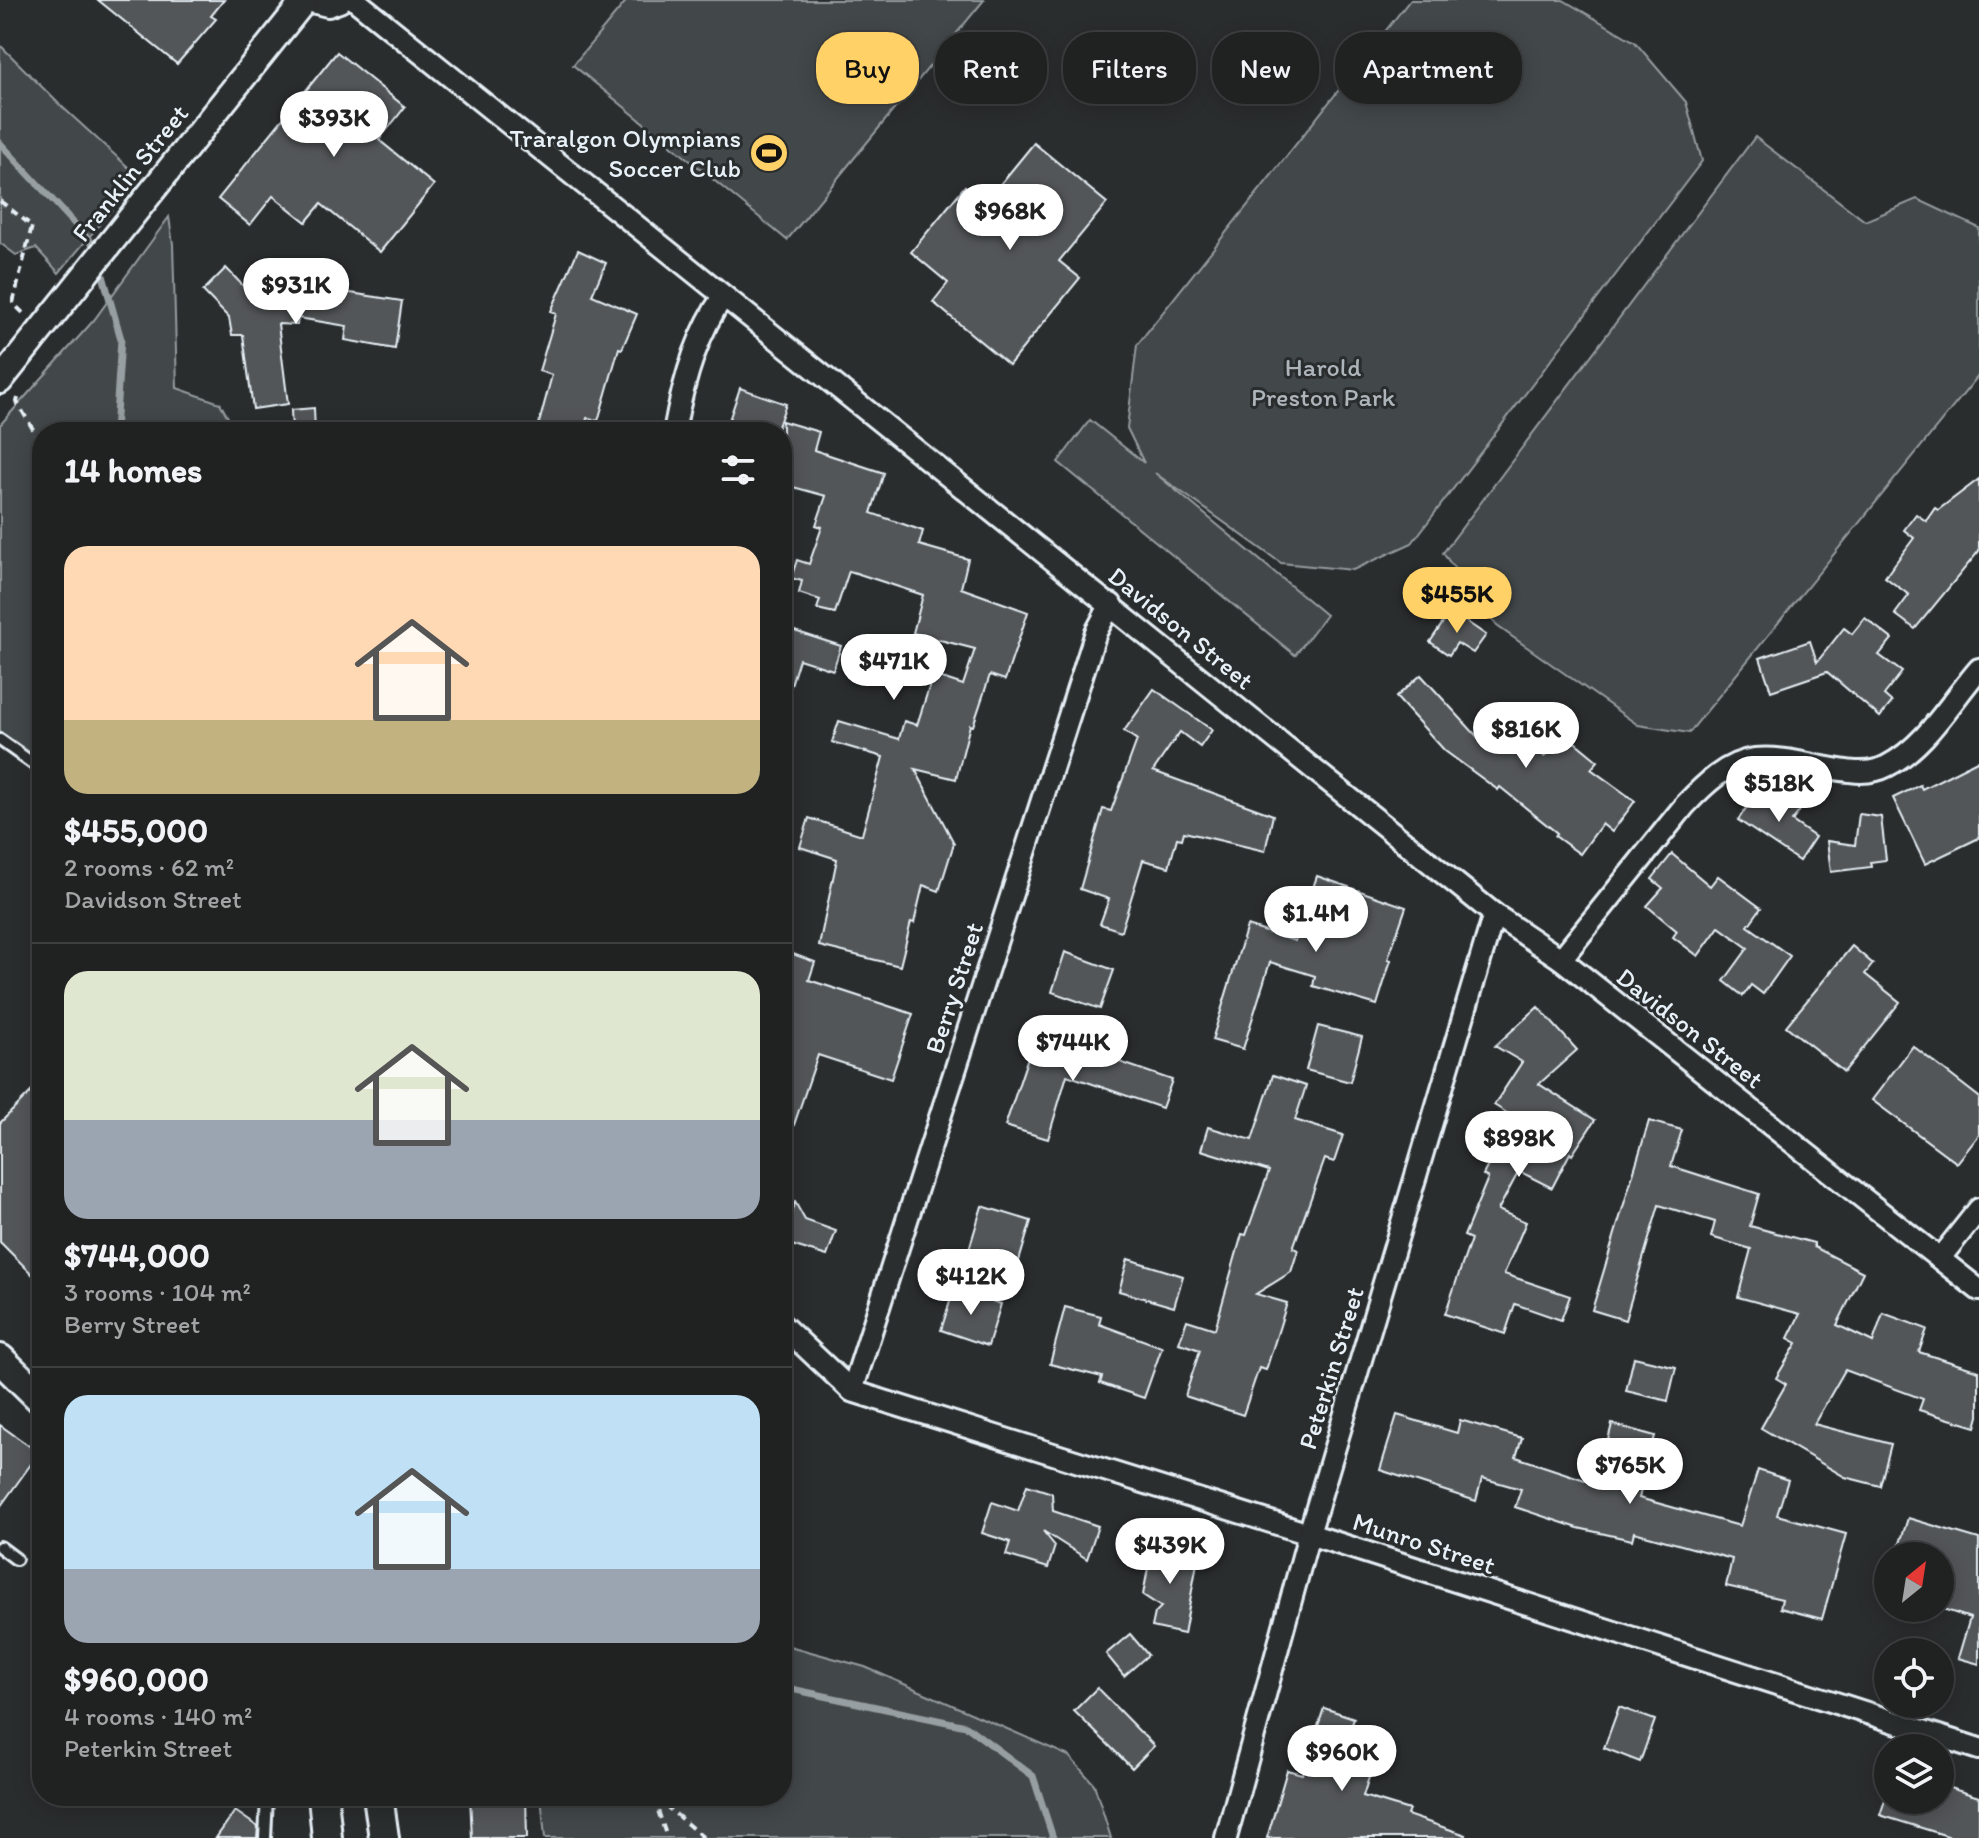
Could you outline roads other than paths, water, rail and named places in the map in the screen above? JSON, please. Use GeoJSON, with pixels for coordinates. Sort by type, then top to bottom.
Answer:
{"type":"FeatureCollection","features":[{"type":"Feature","properties":{"kind":"main road"},"geometry":{"type":"LineString","coordinates":[[0,1359],[32,1390]]}},
{"type":"Feature","properties":{"kind":"main road"},"geometry":{"type":"LineString","coordinates":[[313,1806],[314,1838]]}},
{"type":"Feature","properties":{"kind":"main road"},"geometry":{"type":"LineString","coordinates":[[324,1806],[327,1838]]}},
{"type":"Feature","properties":{"kind":"main road"},"geometry":{"type":"LineString","coordinates":[[365,1806],[367,1838]]}},
{"type":"Feature","properties":{"kind":"main road"},"geometry":{"type":"LineString","coordinates":[[379,1806],[384,1838]]}},
{"type":"Feature","properties":{"kind":"street","name":"Franklin Street"},"geometry":{"type":"LineString","coordinates":[[11,384],[39,331],[305,0]]}},
{"type":"Feature","properties":{"kind":"street"},"geometry":{"type":"LineString","coordinates":[[312,0],[328,4],[339,0]]}},
{"type":"Feature","properties":{"kind":"street","name":"Davidson Street"},"geometry":{"type":"LineString","coordinates":[[355,0],[1494,914],[1561,959],[1979,1290]]}},
{"type":"Feature","properties":{"kind":"street"},"geometry":{"type":"LineString","coordinates":[[676,422],[708,318],[723,297]]}},
{"type":"Feature","properties":{"kind":"street","name":"Berry Street"},"geometry":{"type":"LineString","coordinates":[[852,1391],[1096,632],[1111,604]]}},
{"type":"Feature","properties":{"kind":"street"},"geometry":{"type":"LineString","coordinates":[[1561,959],[1706,783],[1730,768],[1754,759],[1788,761],[1858,774],[1884,768],[1903,756],[1919,740],[1979,669]]}},
{"type":"Feature","properties":{"kind":"street","name":"Peterkin Street"},"geometry":{"type":"LineString","coordinates":[[1226,1838],[1309,1534],[1494,914]]}},
{"type":"Feature","properties":{"kind":"street"},"geometry":{"type":"LineString","coordinates":[[1940,1258],[1979,1209]]}},
{"type":"Feature","properties":{"kind":"street"},"geometry":{"type":"LineString","coordinates":[[792,1334],[852,1391]]}},
{"type":"Feature","properties":{"kind":"street","name":"Munro Street"},"geometry":{"type":"LineString","coordinates":[[852,1391],[1979,1749]]}},
{"type":"Feature","properties":{"kind":"lane"},"geometry":{"type":"LineString","coordinates":[[0,740],[32,763]]}},
{"type":"Feature","properties":{"kind":"lane"},"geometry":{"type":"LineString","coordinates":[[0,1547],[16,1559]]}},
{"type":"Feature","properties":{"kind":"lane"},"geometry":{"type":"LineString","coordinates":[[265,1838],[268,1834],[267,1806]]}},
{"type":"Feature","properties":{"kind":"waterway"},"geometry":{"type":"LineString","coordinates":[[0,143],[94,245],[96,253]]}},
{"type":"Feature","properties":{"kind":"waterway"},"geometry":{"type":"LineString","coordinates":[[100,265],[121,339],[116,422]]}},
{"type":"Feature","properties":{"kind":"waterway"},"geometry":{"type":"LineString","coordinates":[[792,1689],[966,1726],[1033,1776],[1053,1838]]}},
{"type":"Feature","properties":{"kind":"place","name":"Traralgon Olympians Soccer Club"},"geometry":{"type":"Point","coordinates":[769,153]}},
{"type":"Feature","properties":{"kind":"park label","name":"Harold Preston Park"},"geometry":{"type":"Point","coordinates":[1323,382]}}]}
